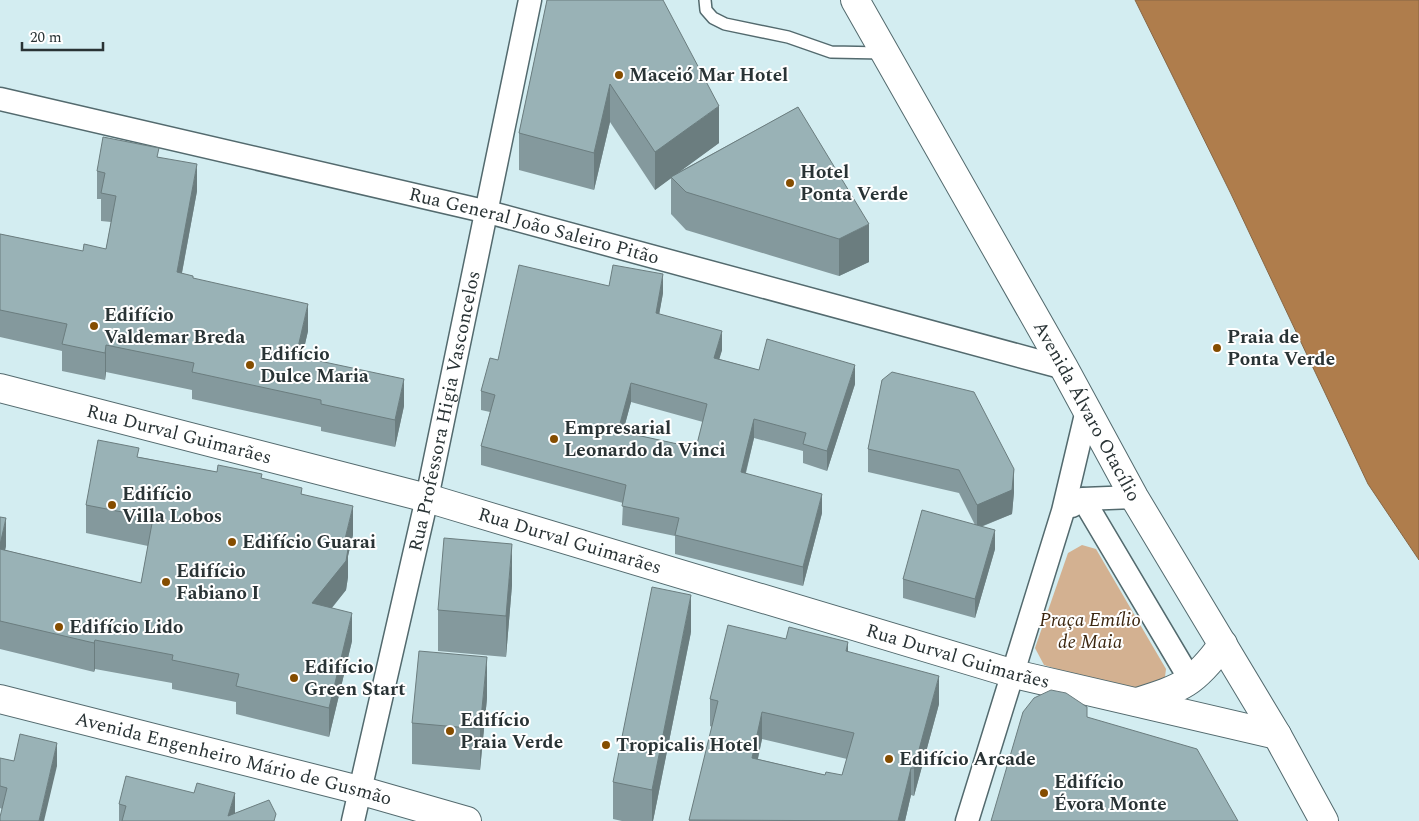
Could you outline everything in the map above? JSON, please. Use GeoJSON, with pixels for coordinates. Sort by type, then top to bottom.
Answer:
{"type":"FeatureCollection","features":[{"type":"Feature","properties":{"kind":"street","name":"Rua Professora Higia Vasconcelos"},"geometry":{"type":"LineString","coordinates":[[353,821],[427,498],[488,212],[530,0]]}},
{"type":"Feature","properties":{"kind":"street","name":"Avenida Álvaro Otacílio"},"geometry":{"type":"LineString","coordinates":[[855,0],[1064,368],[1134,497],[1277,735],[1324,821]]}},
{"type":"Feature","properties":{"kind":"street","name":"Rua General João Saleiro Pitão"},"geometry":{"type":"LineString","coordinates":[[0,99],[488,212],[1064,368]]}},
{"type":"Feature","properties":{"kind":"street","name":"Rua Durval Guimarães"},"geometry":{"type":"LineString","coordinates":[[0,388],[427,498],[1014,674],[1277,735]]}},
{"type":"Feature","properties":{"kind":"street"},"geometry":{"type":"LineString","coordinates":[[967,821],[1063,511],[1087,410]]}},
{"type":"Feature","properties":{"kind":"street"},"geometry":{"type":"LineString","coordinates":[[1063,511],[1084,499],[1134,497]]}},
{"type":"Feature","properties":{"kind":"street"},"geometry":{"type":"LineString","coordinates":[[1084,499],[1191,681]]}},
{"type":"Feature","properties":{"kind":"street","name":"Rua Durval Guimarães"},"geometry":{"type":"LineString","coordinates":[[1136,702],[1172,691],[1191,681],[1205,669],[1223,644]]}},
{"type":"Feature","properties":{"kind":"street","name":"Avenida Engenheiro Mário de Gusmão"},"geometry":{"type":"LineString","coordinates":[[0,699],[359,790],[467,821]]}},
{"type":"Feature","properties":{"kind":"lane"},"geometry":{"type":"LineString","coordinates":[[705,0],[706,10],[713,18],[725,24],[788,37],[831,52],[885,53]]}},
{"type":"Feature","properties":{"kind":"green space","name":"Praça Emílio de Maia"},"geometry":{"type":"Polygon","coordinates":[[[1082,545],[1096,549],[1166,669],[1164,685],[1138,695],[1044,665],[1035,648],[1068,553],[1082,545]]]}},
{"type":"Feature","properties":{"kind":"shaded area"},"geometry":{"type":"Polygon","coordinates":[[[1135,0],[1419,0],[1419,560],[1368,484],[1231,194],[1135,0]]]}},
{"type":"Feature","properties":{"kind":"building"},"geometry":{"type":"Polygon","coordinates":[[[547,0],[663,0],[719,106],[655,152],[610,84],[594,153],[519,133],[547,0]]]}},
{"type":"Feature","properties":{"kind":"building"},"geometry":{"type":"Polygon","coordinates":[[[798,107],[869,224],[839,239],[686,192],[671,177],[798,107]]]}},
{"type":"Feature","properties":{"kind":"building"},"geometry":{"type":"Polygon","coordinates":[[[103,137],[159,148],[157,157],[197,164],[177,272],[193,276],[193,278],[308,304],[296,356],[404,379],[395,420],[321,404],[321,400],[192,372],[194,363],[106,345],[105,353],[62,344],[67,324],[0,310],[0,234],[83,251],[84,244],[106,249],[116,196],[101,193],[105,173],[97,171],[103,137]]]}},
{"type":"Feature","properties":{"kind":"building"},"geometry":{"type":"Polygon","coordinates":[[[519,265],[609,286],[613,265],[663,274],[656,313],[722,331],[714,358],[759,370],[767,339],[855,365],[827,451],[803,444],[806,433],[754,419],[741,472],[822,494],[803,567],[675,535],[679,518],[622,506],[626,485],[481,446],[495,395],[481,391],[490,358],[498,360],[519,265]],[[631,383],[618,431],[696,448],[707,404],[631,383]]]}},
{"type":"Feature","properties":{"kind":"building"},"geometry":{"type":"Polygon","coordinates":[[[892,372],[974,392],[1014,469],[1012,490],[977,505],[959,470],[868,449],[882,380],[892,372]]]}},
{"type":"Feature","properties":{"kind":"building"},"geometry":{"type":"Polygon","coordinates":[[[98,440],[139,448],[137,457],[217,472],[218,465],[262,474],[261,478],[302,488],[301,494],[353,506],[345,539],[348,549],[346,561],[312,603],[352,613],[329,708],[236,686],[239,674],[172,660],[173,655],[95,640],[94,643],[0,621],[0,549],[141,583],[153,518],[86,505],[98,440]]]}},
{"type":"Feature","properties":{"kind":"building"},"geometry":{"type":"Polygon","coordinates":[[[922,510],[995,530],[975,599],[903,579],[922,510]]]}},
{"type":"Feature","properties":{"kind":"building"},"geometry":{"type":"Polygon","coordinates":[[[0,517],[6,518],[0,545],[0,517]]]}},
{"type":"Feature","properties":{"kind":"building"},"geometry":{"type":"Polygon","coordinates":[[[444,538],[512,544],[506,616],[438,610],[444,538]]]}},
{"type":"Feature","properties":{"kind":"building"},"geometry":{"type":"Polygon","coordinates":[[[652,587],[691,595],[652,790],[613,782],[652,587]]]}},
{"type":"Feature","properties":{"kind":"building"},"geometry":{"type":"Polygon","coordinates":[[[728,625],[786,639],[789,627],[848,642],[846,651],[939,676],[914,768],[911,768],[898,821],[689,820],[718,701],[710,699],[728,625]],[[762,712],[752,758],[825,775],[826,772],[842,775],[854,733],[762,712]]]}},
{"type":"Feature","properties":{"kind":"building"},"geometry":{"type":"Polygon","coordinates":[[[419,651],[487,657],[480,729],[412,723],[419,651]]]}},
{"type":"Feature","properties":{"kind":"building"},"geometry":{"type":"Polygon","coordinates":[[[1051,690],[1066,693],[1087,707],[1087,717],[1197,749],[1238,821],[991,821],[1023,712],[1034,698],[1051,690]]]}},
{"type":"Feature","properties":{"kind":"building"},"geometry":{"type":"Polygon","coordinates":[[[20,734],[57,743],[39,821],[0,821],[7,788],[0,786],[0,758],[14,761],[20,734]]]}},
{"type":"Feature","properties":{"kind":"building"},"geometry":{"type":"Polygon","coordinates":[[[126,776],[194,793],[197,783],[235,793],[228,816],[269,800],[276,814],[274,821],[122,821],[126,806],[119,804],[126,776]]]}},
{"type":"Feature","properties":{"kind":"place","name":"Maceió Mar Hotel"},"geometry":{"type":"Point","coordinates":[619,75]}},
{"type":"Feature","properties":{"kind":"place","name":"Hotel Ponta Verde"},"geometry":{"type":"Point","coordinates":[790,183]}},
{"type":"Feature","properties":{"kind":"place","name":"Edifício Valdemar Breda"},"geometry":{"type":"Point","coordinates":[94,326]}},
{"type":"Feature","properties":{"kind":"place","name":"Praia de Ponta Verde"},"geometry":{"type":"Point","coordinates":[1217,348]}},
{"type":"Feature","properties":{"kind":"place","name":"Edifício Dulce Maria"},"geometry":{"type":"Point","coordinates":[250,365]}},
{"type":"Feature","properties":{"kind":"place","name":"Empresarial Leonardo da Vinci"},"geometry":{"type":"Point","coordinates":[554,439]}},
{"type":"Feature","properties":{"kind":"place","name":"Edifício Villa Lobos"},"geometry":{"type":"Point","coordinates":[112,505]}},
{"type":"Feature","properties":{"kind":"place","name":"Edifício Guarai"},"geometry":{"type":"Point","coordinates":[232,542]}},
{"type":"Feature","properties":{"kind":"place","name":"Edifício Fabiano I"},"geometry":{"type":"Point","coordinates":[166,582]}},
{"type":"Feature","properties":{"kind":"place","name":"Edifício Lido"},"geometry":{"type":"Point","coordinates":[59,627]}},
{"type":"Feature","properties":{"kind":"place","name":"Edifício Green Start"},"geometry":{"type":"Point","coordinates":[294,678]}},
{"type":"Feature","properties":{"kind":"place","name":"Edifício Praia Verde"},"geometry":{"type":"Point","coordinates":[450,731]}},
{"type":"Feature","properties":{"kind":"place","name":"Tropicalis Hotel"},"geometry":{"type":"Point","coordinates":[606,745]}},
{"type":"Feature","properties":{"kind":"place","name":"Edifício Arcade"},"geometry":{"type":"Point","coordinates":[889,759]}},
{"type":"Feature","properties":{"kind":"place","name":"Edifício Évora Monte"},"geometry":{"type":"Point","coordinates":[1044,793]}}]}
